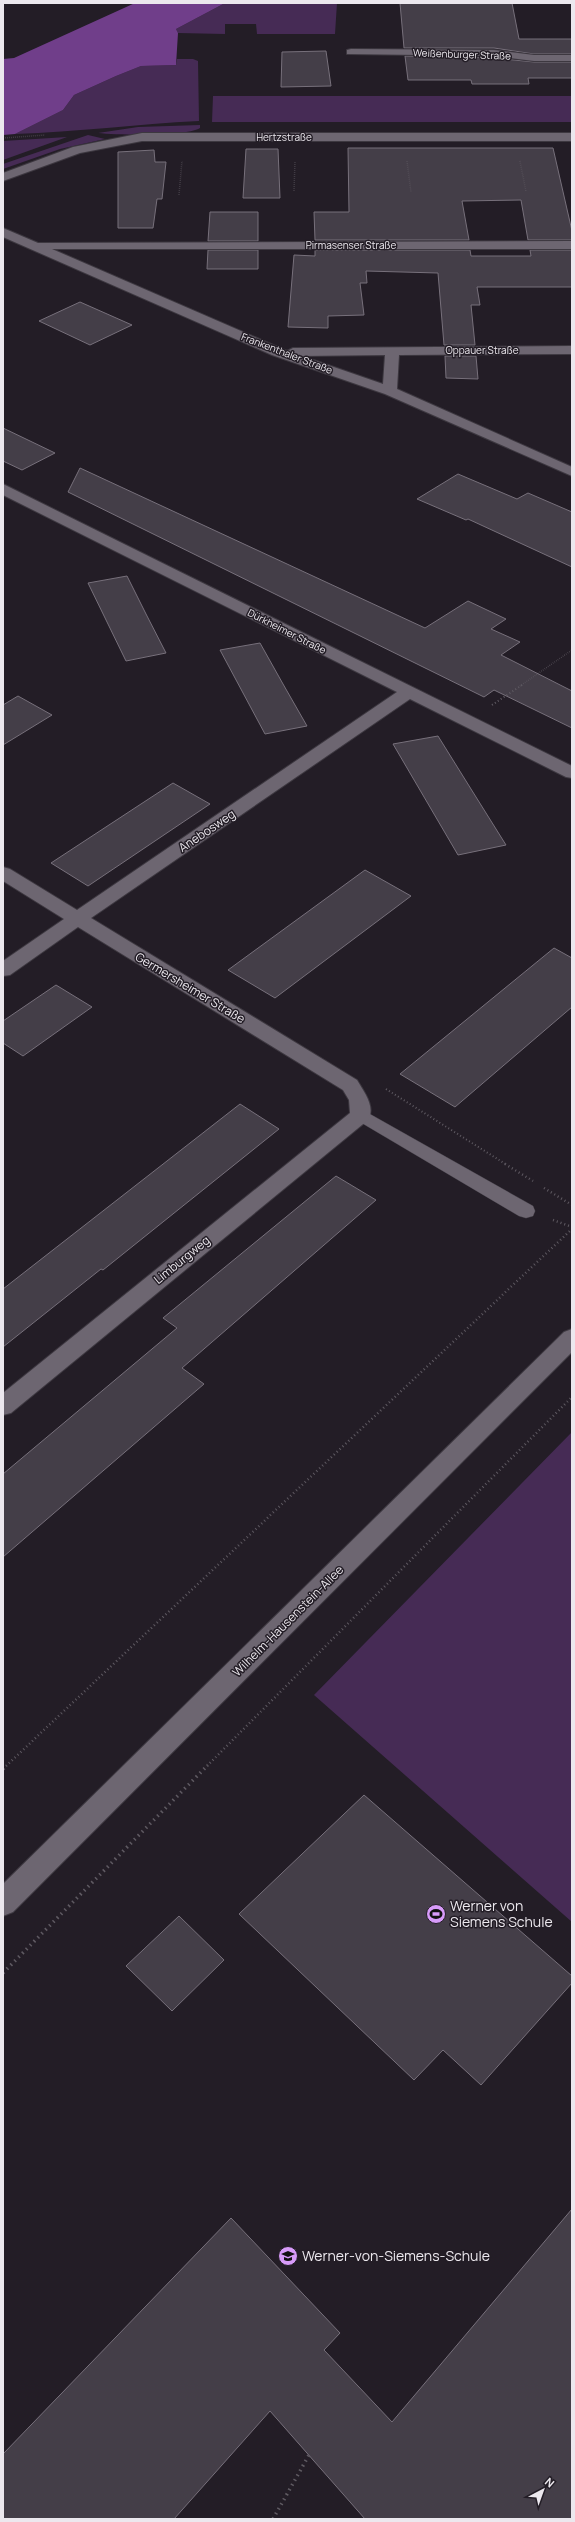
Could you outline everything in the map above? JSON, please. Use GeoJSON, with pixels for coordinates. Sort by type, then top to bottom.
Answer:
{"type":"FeatureCollection","features":[{"type":"Feature","properties":{"kind":"street","name":"Weißenburger Straße"},"geometry":{"type":"LineString","coordinates":[[351,52],[494,53],[534,58],[572,58]]}},
{"type":"Feature","properties":{"kind":"street","name":"Hertzstraße"},"geometry":{"type":"LineString","coordinates":[[3,177],[98,144],[142,137],[572,137]]}},
{"type":"Feature","properties":{"kind":"street","name":"Frankenthaler Straße"},"geometry":{"type":"LineString","coordinates":[[3,232],[34,245],[108,266],[277,352],[390,391],[572,472]]}},
{"type":"Feature","properties":{"kind":"street","name":"Pirmasenser Straße"},"geometry":{"type":"LineString","coordinates":[[34,245],[572,245]]}},
{"type":"Feature","properties":{"kind":"street"},"geometry":{"type":"LineString","coordinates":[[108,266],[129,245]]}},
{"type":"Feature","properties":{"kind":"street"},"geometry":{"type":"LineString","coordinates":[[390,391],[392,350]]}},
{"type":"Feature","properties":{"kind":"street","name":"Oppauer Straße"},"geometry":{"type":"LineString","coordinates":[[277,352],[392,350],[572,350]]}},
{"type":"Feature","properties":{"kind":"street","name":"Dürkheimer Straße"},"geometry":{"type":"LineString","coordinates":[[3,489],[572,773]]}},
{"type":"Feature","properties":{"kind":"street","name":"Anebosweg"},"geometry":{"type":"LineString","coordinates":[[3,970],[410,692]]}},
{"type":"Feature","properties":{"kind":"street","name":"Germersheimer Straße"},"geometry":{"type":"LineString","coordinates":[[3,873],[350,1085],[360,1100],[361,1115]]}},
{"type":"Feature","properties":{"kind":"street","name":"Limburgweg"},"geometry":{"type":"LineString","coordinates":[[3,1406],[361,1115]]}},
{"type":"Feature","properties":{"kind":"street","name":"Wilhelm-Hausenstein-Allee"},"geometry":{"type":"LineString","coordinates":[[3,1903],[572,1338]]}},
{"type":"Feature","properties":{"kind":"lane"},"geometry":{"type":"LineString","coordinates":[[361,1115],[526,1211]]}},
{"type":"Feature","properties":{"kind":"path"},"geometry":{"type":"LineString","coordinates":[[179,195],[184,136]]}},
{"type":"Feature","properties":{"kind":"path"},"geometry":{"type":"LineString","coordinates":[[294,191],[296,136]]}},
{"type":"Feature","properties":{"kind":"path"},"geometry":{"type":"LineString","coordinates":[[404,137],[411,192]]}},
{"type":"Feature","properties":{"kind":"path"},"geometry":{"type":"LineString","coordinates":[[515,137],[526,192]]}},
{"type":"Feature","properties":{"kind":"path"},"geometry":{"type":"LineString","coordinates":[[468,721],[572,650]]}},
{"type":"Feature","properties":{"kind":"path"},"geometry":{"type":"LineString","coordinates":[[350,1085],[374,1082],[572,1205]]}},
{"type":"Feature","properties":{"kind":"path"},"geometry":{"type":"LineString","coordinates":[[3,1769],[572,1229]]}},
{"type":"Feature","properties":{"kind":"path"},"geometry":{"type":"LineString","coordinates":[[3,1973],[572,1397]]}},
{"type":"Feature","properties":{"kind":"path"},"geometry":{"type":"LineString","coordinates":[[273,2519],[308,2456]]}},
{"type":"Feature","properties":{"kind":"shaded area"},"geometry":{"type":"Polygon","coordinates":[[[135,3],[225,3],[176,29],[178,33],[176,65],[141,66],[116,76],[74,95],[63,110],[15,134],[3,135],[3,59],[14,58],[135,3]]]}},
{"type":"Feature","properties":{"kind":"shaded area"},"geometry":{"type":"Polygon","coordinates":[[[225,3],[337,3],[335,34],[257,34],[256,24],[225,24],[225,34],[178,33],[176,29],[225,3]]]}},
{"type":"Feature","properties":{"kind":"shaded area"},"geometry":{"type":"Polygon","coordinates":[[[177,59],[193,59],[198,61],[199,121],[61,132],[15,134],[63,110],[74,95],[141,66],[176,65],[177,59]]]}},
{"type":"Feature","properties":{"kind":"shaded area"},"geometry":{"type":"Polygon","coordinates":[[[213,96],[572,96],[572,122],[212,122],[213,96]]]}},
{"type":"Feature","properties":{"kind":"shaded area"},"geometry":{"type":"Polygon","coordinates":[[[200,125],[200,128],[181,133],[135,135],[98,133],[138,127],[200,125]]]}},
{"type":"Feature","properties":{"kind":"shaded area"},"geometry":{"type":"Polygon","coordinates":[[[88,135],[105,139],[60,149],[3,169],[3,164],[88,135]]]}},
{"type":"Feature","properties":{"kind":"shaded area"},"geometry":{"type":"Polygon","coordinates":[[[67,137],[3,160],[3,141],[67,137]]]}},
{"type":"Feature","properties":{"kind":"shaded area"},"geometry":{"type":"Polygon","coordinates":[[[572,1432],[572,1922],[314,1695],[572,1432]]]}},
{"type":"Feature","properties":{"kind":"building"},"geometry":{"type":"Polygon","coordinates":[[[400,3],[512,3],[519,39],[572,39],[572,54],[534,54],[494,48],[404,48],[400,3]]]}},
{"type":"Feature","properties":{"kind":"building"},"geometry":{"type":"Polygon","coordinates":[[[326,51],[331,86],[281,87],[282,52],[326,51]]]}},
{"type":"Feature","properties":{"kind":"building"},"geometry":{"type":"Polygon","coordinates":[[[405,56],[494,58],[534,62],[572,62],[572,78],[528,78],[529,84],[472,84],[471,80],[408,80],[405,56]]]}},
{"type":"Feature","properties":{"kind":"building"},"geometry":{"type":"Polygon","coordinates":[[[348,148],[553,148],[572,231],[572,240],[528,240],[521,200],[462,201],[469,240],[315,240],[314,212],[349,212],[348,148]]]}},
{"type":"Feature","properties":{"kind":"building"},"geometry":{"type":"Polygon","coordinates":[[[246,149],[278,149],[280,198],[243,198],[246,149]]]}},
{"type":"Feature","properties":{"kind":"building"},"geometry":{"type":"Polygon","coordinates":[[[154,150],[155,162],[166,162],[162,199],[157,199],[153,228],[118,228],[118,152],[154,150]]]}},
{"type":"Feature","properties":{"kind":"building"},"geometry":{"type":"Polygon","coordinates":[[[210,212],[258,212],[258,241],[208,241],[210,212]]]}},
{"type":"Feature","properties":{"kind":"building"},"geometry":{"type":"Polygon","coordinates":[[[208,250],[258,250],[258,269],[207,269],[208,250]]]}},
{"type":"Feature","properties":{"kind":"building"},"geometry":{"type":"Polygon","coordinates":[[[315,250],[470,250],[471,256],[531,256],[530,250],[572,250],[572,287],[477,287],[480,305],[471,305],[475,345],[444,345],[438,273],[366,271],[367,283],[360,283],[364,315],[328,316],[328,328],[288,327],[294,255],[315,256],[315,250]]]}},
{"type":"Feature","properties":{"kind":"building"},"geometry":{"type":"Polygon","coordinates":[[[80,302],[132,325],[90,345],[39,321],[80,302]]]}},
{"type":"Feature","properties":{"kind":"building"},"geometry":{"type":"Polygon","coordinates":[[[445,356],[476,356],[478,379],[446,378],[445,356]]]}},
{"type":"Feature","properties":{"kind":"building"},"geometry":{"type":"Polygon","coordinates":[[[3,428],[55,453],[22,470],[3,461],[3,428]]]}},
{"type":"Feature","properties":{"kind":"building"},"geometry":{"type":"Polygon","coordinates":[[[80,468],[425,628],[468,601],[506,619],[491,629],[520,642],[501,655],[572,691],[572,728],[494,690],[484,697],[68,492],[80,468]]]}},
{"type":"Feature","properties":{"kind":"building"},"geometry":{"type":"Polygon","coordinates":[[[458,474],[517,499],[528,493],[572,512],[572,567],[468,519],[466,520],[417,499],[458,474]]]}},
{"type":"Feature","properties":{"kind":"building"},"geometry":{"type":"Polygon","coordinates":[[[127,576],[166,653],[126,661],[88,583],[127,576]]]}},
{"type":"Feature","properties":{"kind":"building"},"geometry":{"type":"Polygon","coordinates":[[[260,643],[307,726],[265,734],[220,650],[260,643]]]}},
{"type":"Feature","properties":{"kind":"building"},"geometry":{"type":"Polygon","coordinates":[[[18,696],[52,715],[3,745],[3,705],[18,696]]]}},
{"type":"Feature","properties":{"kind":"building"},"geometry":{"type":"Polygon","coordinates":[[[438,736],[506,845],[458,855],[393,744],[438,736]]]}},
{"type":"Feature","properties":{"kind":"building"},"geometry":{"type":"Polygon","coordinates":[[[173,783],[210,804],[88,886],[51,863],[173,783]]]}},
{"type":"Feature","properties":{"kind":"building"},"geometry":{"type":"Polygon","coordinates":[[[365,870],[411,896],[275,998],[228,970],[365,870]]]}},
{"type":"Feature","properties":{"kind":"building"},"geometry":{"type":"Polygon","coordinates":[[[554,948],[572,958],[572,1007],[455,1107],[400,1074],[554,948]]]}},
{"type":"Feature","properties":{"kind":"building"},"geometry":{"type":"Polygon","coordinates":[[[56,985],[92,1007],[23,1056],[3,1043],[3,1021],[56,985]]]}},
{"type":"Feature","properties":{"kind":"building"},"geometry":{"type":"Polygon","coordinates":[[[240,1104],[279,1129],[103,1270],[101,1269],[3,1347],[3,1289],[240,1104]]]}},
{"type":"Feature","properties":{"kind":"building"},"geometry":{"type":"Polygon","coordinates":[[[336,1176],[376,1200],[182,1368],[204,1384],[3,1557],[3,1474],[177,1328],[163,1318],[336,1176]]]}},
{"type":"Feature","properties":{"kind":"building"},"geometry":{"type":"Polygon","coordinates":[[[364,1795],[572,1976],[572,1983],[481,2085],[443,2050],[414,2080],[239,1914],[364,1795]]]}},
{"type":"Feature","properties":{"kind":"building"},"geometry":{"type":"Polygon","coordinates":[[[179,1916],[224,1960],[172,2011],[126,1966],[179,1916]]]}},
{"type":"Feature","properties":{"kind":"building"},"geometry":{"type":"Polygon","coordinates":[[[572,2209],[572,2519],[365,2519],[270,2411],[174,2519],[3,2519],[3,2454],[231,2218],[340,2333],[324,2350],[392,2422],[572,2209]]]}},
{"type":"Feature","properties":{"kind":"place","name":"Werner von Siemens Schule"},"geometry":{"type":"Point","coordinates":[436,1914]}},
{"type":"Feature","properties":{"kind":"place","name":"Werner-von-Siemens-Schule"},"geometry":{"type":"Point","coordinates":[288,2256]}}]}
